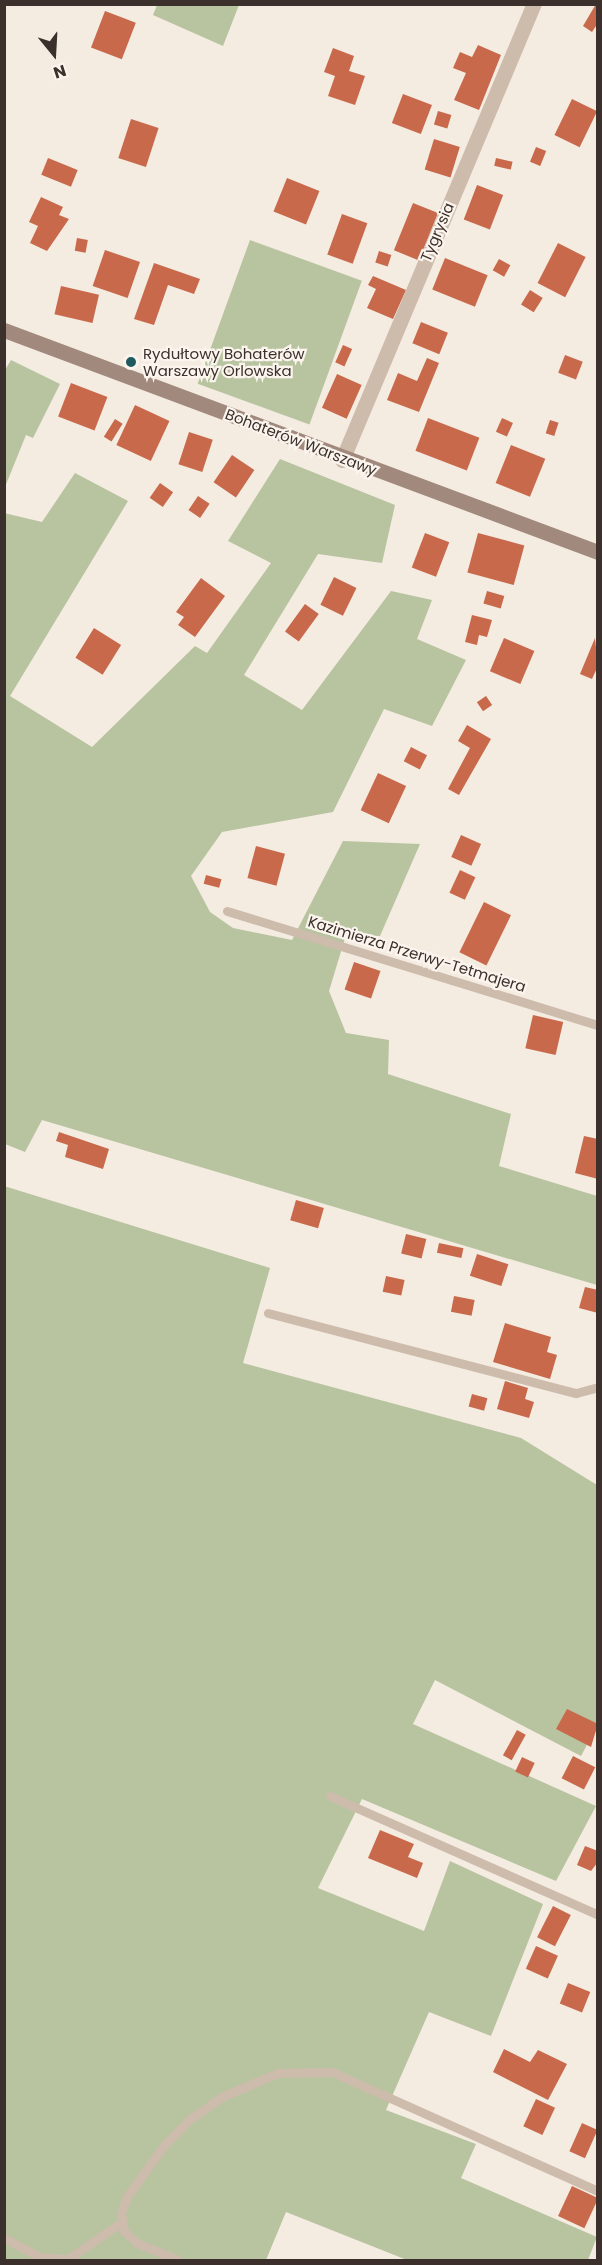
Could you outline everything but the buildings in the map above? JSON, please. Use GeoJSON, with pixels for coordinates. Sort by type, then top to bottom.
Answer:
{"type":"FeatureCollection","features":[{"type":"Feature","properties":{"kind":"street","name":"Tygrysia"},"geometry":{"type":"LineString","coordinates":[[342,460],[534,4]]}},
{"type":"Feature","properties":{"kind":"street","name":"Bohaterów Warszawy"},"geometry":{"type":"LineString","coordinates":[[4,330],[342,460],[597,552]]}},
{"type":"Feature","properties":{"kind":"lane","name":"Kazimierza Przerwy-Tetmajera"},"geometry":{"type":"LineString","coordinates":[[227,911],[597,1025]]}},
{"type":"Feature","properties":{"kind":"lane"},"geometry":{"type":"LineString","coordinates":[[268,1313],[565,1391],[576,1393],[597,1387]]}},
{"type":"Feature","properties":{"kind":"lane"},"geometry":{"type":"LineString","coordinates":[[330,1796],[597,1916]]}},
{"type":"Feature","properties":{"kind":"lane"},"geometry":{"type":"LineString","coordinates":[[178,2260],[129,2238],[120,2223],[121,2212],[142,2174],[190,2120],[221,2097],[256,2079],[298,2070],[332,2072],[349,2078],[597,2191]]}},
{"type":"Feature","properties":{"kind":"lane"},"geometry":{"type":"LineString","coordinates":[[4,2238],[40,2257],[68,2259],[120,2223]]}},
{"type":"Feature","properties":{"kind":"green space"},"geometry":{"type":"Polygon","coordinates":[[[157,4],[239,5],[223,46],[153,15],[157,4]]]}},
{"type":"Feature","properties":{"kind":"green space"},"geometry":{"type":"Polygon","coordinates":[[[250,240],[362,281],[309,424],[198,384],[250,240]]]}},
{"type":"Feature","properties":{"kind":"green space"},"geometry":{"type":"Polygon","coordinates":[[[11,360],[60,384],[33,438],[26,435],[5,487],[5,370],[11,360]]]}},
{"type":"Feature","properties":{"kind":"green space"},"geometry":{"type":"Polygon","coordinates":[[[280,459],[395,505],[382,563],[318,554],[244,675],[302,710],[391,591],[432,600],[417,639],[466,660],[432,726],[384,709],[333,812],[222,832],[191,876],[210,912],[233,928],[292,940],[343,841],[420,844],[380,936],[346,935],[329,991],[346,1033],[389,1040],[388,1074],[511,1114],[499,1166],[597,1196],[597,1285],[42,1120],[25,1152],[5,1144],[4,513],[42,522],[75,473],[128,501],[10,696],[92,747],[195,646],[207,653],[271,563],[228,541],[280,459]]]}},
{"type":"Feature","properties":{"kind":"green space"},"geometry":{"type":"Polygon","coordinates":[[[4,1186],[270,1268],[243,1363],[521,1438],[597,1485],[597,1726],[581,1756],[435,1680],[413,1724],[596,1806],[556,1881],[362,1799],[318,1888],[424,1931],[450,1861],[543,1904],[491,2036],[429,2012],[386,2110],[476,2144],[461,2178],[597,2237],[588,2260],[407,2260],[286,2212],[266,2260],[5,2260],[4,1186]]]}},
{"type":"Feature","properties":{"kind":"place","name":"Rydułtowy Bohaterów Warszawy Orlowska"},"geometry":{"type":"Point","coordinates":[131,362]}}]}
